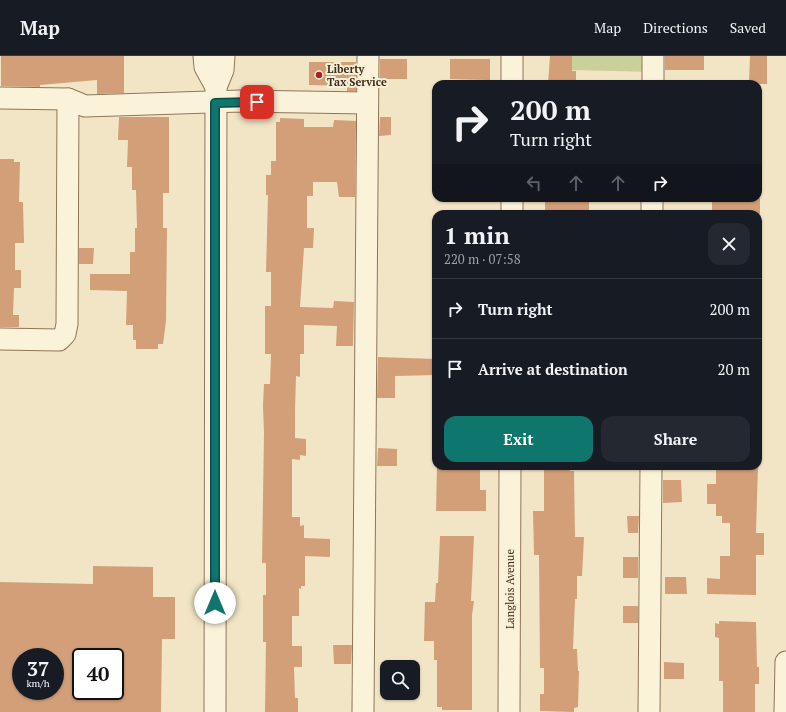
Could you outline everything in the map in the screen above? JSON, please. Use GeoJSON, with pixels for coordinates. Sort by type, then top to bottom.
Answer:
{"type":"FeatureCollection","features":[{"type":"Feature","properties":{"kind":"street"},"geometry":{"type":"LineString","coordinates":[[204,56],[205,68],[215,95]]}},
{"type":"Feature","properties":{"kind":"street"},"geometry":{"type":"LineString","coordinates":[[214,712],[215,95],[224,56]]}},
{"type":"Feature","properties":{"kind":"street"},"geometry":{"type":"LineString","coordinates":[[363,712],[368,56]]}},
{"type":"Feature","properties":{"kind":"street"},"geometry":{"type":"LineString","coordinates":[[512,56],[512,80]]}},
{"type":"Feature","properties":{"kind":"street"},"geometry":{"type":"LineString","coordinates":[[653,56],[653,80]]}},
{"type":"Feature","properties":{"kind":"street"},"geometry":{"type":"LineString","coordinates":[[0,98],[68,99],[85,106],[215,95],[367,103]]}},
{"type":"Feature","properties":{"kind":"street"},"geometry":{"type":"LineString","coordinates":[[0,339],[60,340],[65,334],[67,316],[68,99]]}},
{"type":"Feature","properties":{"kind":"street","name":"Langlois Avenue"},"geometry":{"type":"LineString","coordinates":[[509,712],[510,470]]}},
{"type":"Feature","properties":{"kind":"street"},"geometry":{"type":"LineString","coordinates":[[649,712],[651,470]]}},
{"type":"Feature","properties":{"kind":"street"},"geometry":{"type":"LineString","coordinates":[[785,712],[786,662]]}},
{"type":"Feature","properties":{"kind":"green space"},"geometry":{"type":"Polygon","coordinates":[[[572,56],[653,56],[653,72],[571,70],[572,56]]]}},
{"type":"Feature","properties":{"kind":"building"},"geometry":{"type":"Polygon","coordinates":[[[1,56],[124,56],[124,93],[97,94],[97,80],[40,85],[40,87],[1,86],[1,56]]]}},
{"type":"Feature","properties":{"kind":"building"},"geometry":{"type":"Polygon","coordinates":[[[550,56],[572,56],[572,71],[576,71],[576,80],[548,80],[550,56]]]}},
{"type":"Feature","properties":{"kind":"building"},"geometry":{"type":"Polygon","coordinates":[[[665,56],[704,56],[704,70],[665,70],[665,56]]]}},
{"type":"Feature","properties":{"kind":"building"},"geometry":{"type":"Polygon","coordinates":[[[750,56],[767,56],[767,84],[762,84],[762,80],[749,80],[750,56]]]}},
{"type":"Feature","properties":{"kind":"building"},"geometry":{"type":"Polygon","coordinates":[[[380,59],[407,59],[407,79],[380,79],[380,59]]]}},
{"type":"Feature","properties":{"kind":"building"},"geometry":{"type":"Polygon","coordinates":[[[450,59],[490,59],[490,80],[450,79],[450,59]]]}},
{"type":"Feature","properties":{"kind":"building"},"geometry":{"type":"Polygon","coordinates":[[[309,62],[356,62],[356,91],[347,91],[347,86],[309,85],[309,62]]]}},
{"type":"Feature","properties":{"kind":"building"},"geometry":{"type":"Polygon","coordinates":[[[119,117],[169,117],[169,193],[163,193],[163,228],[167,228],[166,321],[163,344],[158,344],[158,349],[136,349],[136,340],[133,340],[133,325],[126,325],[127,291],[90,290],[90,274],[130,274],[130,252],[135,252],[135,228],[137,228],[136,190],[132,190],[132,167],[127,167],[128,140],[118,140],[119,117]]]}},
{"type":"Feature","properties":{"kind":"building"},"geometry":{"type":"Polygon","coordinates":[[[380,117],[391,117],[391,135],[379,136],[380,117]]]}},
{"type":"Feature","properties":{"kind":"building"},"geometry":{"type":"Polygon","coordinates":[[[280,118],[304,119],[304,127],[333,127],[334,120],[356,121],[355,197],[339,197],[337,182],[313,182],[313,196],[307,196],[307,228],[314,228],[313,248],[304,248],[300,307],[333,308],[334,301],[354,302],[353,346],[336,346],[337,326],[304,325],[304,354],[300,354],[300,377],[296,376],[295,438],[306,439],[306,456],[300,455],[300,460],[292,459],[292,517],[300,517],[300,526],[304,525],[304,538],[330,539],[330,557],[305,556],[305,586],[301,586],[301,589],[299,588],[299,616],[292,616],[292,646],[302,646],[302,667],[294,667],[295,698],[298,698],[298,712],[265,712],[266,642],[263,642],[263,595],[266,595],[266,563],[262,563],[263,405],[264,384],[270,384],[271,354],[265,354],[265,306],[271,306],[271,272],[266,272],[268,195],[266,195],[266,175],[271,175],[271,161],[276,161],[276,122],[280,122],[280,118]]]}},
{"type":"Feature","properties":{"kind":"building"},"geometry":{"type":"Polygon","coordinates":[[[0,159],[14,159],[14,162],[20,162],[19,202],[23,202],[24,243],[15,243],[15,270],[21,270],[21,288],[14,288],[13,315],[19,315],[19,327],[0,327],[0,159]]]}},
{"type":"Feature","properties":{"kind":"building"},"geometry":{"type":"Polygon","coordinates":[[[545,202],[589,202],[589,210],[545,210],[545,202]]]}},
{"type":"Feature","properties":{"kind":"building"},"geometry":{"type":"Polygon","coordinates":[[[712,202],[760,202],[760,210],[712,210],[712,202]]]}},
{"type":"Feature","properties":{"kind":"building"},"geometry":{"type":"Polygon","coordinates":[[[79,248],[94,248],[93,264],[79,264],[79,248]]]}},
{"type":"Feature","properties":{"kind":"building"},"geometry":{"type":"Polygon","coordinates":[[[378,357],[432,359],[432,375],[395,376],[395,398],[377,398],[378,357]]]}},
{"type":"Feature","properties":{"kind":"building"},"geometry":{"type":"Polygon","coordinates":[[[378,448],[397,449],[397,466],[377,466],[378,448]]]}},
{"type":"Feature","properties":{"kind":"building"},"geometry":{"type":"Polygon","coordinates":[[[437,470],[480,470],[480,490],[486,490],[486,511],[436,511],[437,470]]]}},
{"type":"Feature","properties":{"kind":"building"},"geometry":{"type":"Polygon","coordinates":[[[544,470],[574,471],[575,537],[584,537],[582,576],[577,576],[577,599],[575,599],[573,649],[577,649],[579,671],[578,707],[574,708],[574,712],[540,711],[540,694],[544,694],[544,668],[540,668],[539,555],[534,555],[533,511],[544,511],[544,470]]]}},
{"type":"Feature","properties":{"kind":"building"},"geometry":{"type":"Polygon","coordinates":[[[716,470],[758,470],[756,533],[764,533],[764,555],[756,555],[756,595],[707,594],[707,578],[720,579],[720,556],[730,556],[730,523],[722,523],[722,516],[716,516],[716,504],[707,504],[707,484],[716,484],[716,470]]]}},
{"type":"Feature","properties":{"kind":"building"},"geometry":{"type":"Polygon","coordinates":[[[663,480],[681,480],[682,502],[663,503],[663,480]]]}},
{"type":"Feature","properties":{"kind":"building"},"geometry":{"type":"Polygon","coordinates":[[[627,516],[639,516],[638,533],[628,533],[627,516]]]}},
{"type":"Feature","properties":{"kind":"building"},"geometry":{"type":"Polygon","coordinates":[[[440,536],[474,536],[471,601],[474,601],[472,615],[472,710],[442,710],[442,707],[437,707],[437,660],[434,660],[434,641],[424,641],[425,602],[435,602],[436,583],[438,583],[440,536]]]}},
{"type":"Feature","properties":{"kind":"building"},"geometry":{"type":"Polygon","coordinates":[[[623,557],[638,557],[638,578],[623,578],[623,557]]]}},
{"type":"Feature","properties":{"kind":"building"},"geometry":{"type":"Polygon","coordinates":[[[93,566],[153,567],[153,597],[175,597],[175,639],[162,639],[161,712],[0,712],[0,582],[93,584],[93,566]]]}},
{"type":"Feature","properties":{"kind":"building"},"geometry":{"type":"Polygon","coordinates":[[[665,577],[686,577],[687,594],[665,594],[665,577]]]}},
{"type":"Feature","properties":{"kind":"building"},"geometry":{"type":"Polygon","coordinates":[[[623,606],[638,606],[638,623],[623,623],[623,606]]]}},
{"type":"Feature","properties":{"kind":"building"},"geometry":{"type":"Polygon","coordinates":[[[719,621],[756,622],[759,684],[755,684],[755,712],[723,712],[723,681],[719,681],[719,638],[715,637],[715,623],[719,624],[719,621]]]}},
{"type":"Feature","properties":{"kind":"building"},"geometry":{"type":"Polygon","coordinates":[[[333,645],[352,645],[351,664],[334,664],[333,645]]]}},
{"type":"Feature","properties":{"kind":"building"},"geometry":{"type":"Polygon","coordinates":[[[664,662],[684,663],[684,679],[664,679],[664,662]]]}},
{"type":"Feature","properties":{"kind":"place","name":"Liberty Tax Service"},"geometry":{"type":"Point","coordinates":[319,75]}},
{"type":"Feature","properties":{"kind":"route"},"geometry":{"type":"LineString","coordinates":[[215,603],[215,103],[241,101],[257,102]]}}]}
